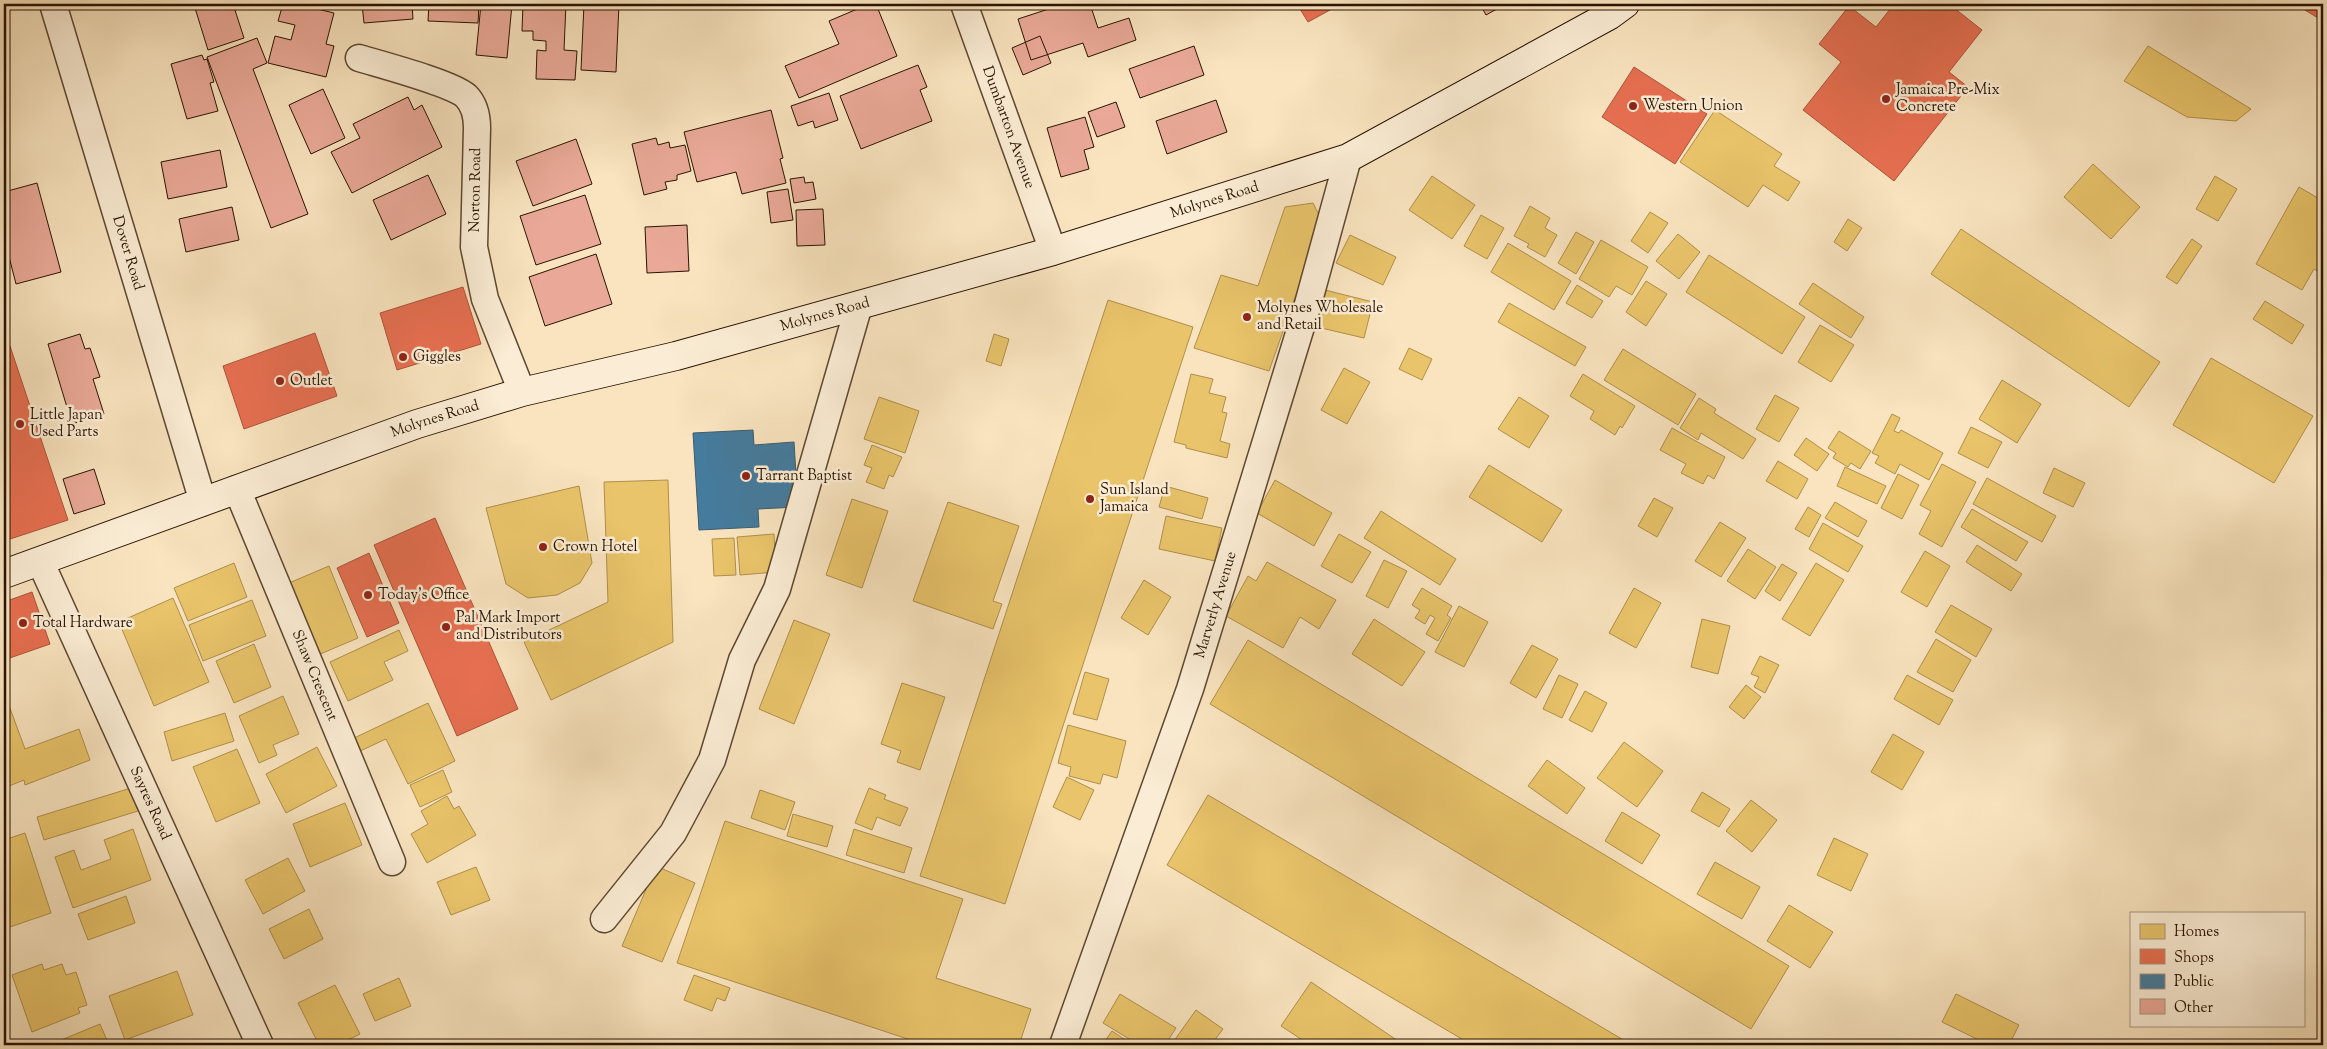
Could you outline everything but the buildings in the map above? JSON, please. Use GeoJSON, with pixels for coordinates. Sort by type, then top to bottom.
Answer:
{"type":"FeatureCollection","features":[{"type":"Feature","properties":{"kind":"main road","name":"Molynes Road"},"geometry":{"type":"LineString","coordinates":[[4,574],[417,424],[522,392],[676,356],[1053,251],[1348,158],[1610,16],[1625,4]]}},
{"type":"Feature","properties":{"kind":"street","name":"Dover Road"},"geometry":{"type":"LineString","coordinates":[[53,4],[203,502]]}},
{"type":"Feature","properties":{"kind":"street","name":"Dumbarton Avenue"},"geometry":{"type":"LineString","coordinates":[[964,4],[1053,251]]}},
{"type":"Feature","properties":{"kind":"street","name":"Norton Road"},"geometry":{"type":"LineString","coordinates":[[359,58],[459,90],[473,107],[477,117],[474,248],[485,299],[522,392]]}},
{"type":"Feature","properties":{"kind":"street","name":"Marverly Avenue"},"geometry":{"type":"LineString","coordinates":[[1063,1045],[1190,688],[1308,304],[1348,158]]}},
{"type":"Feature","properties":{"kind":"street"},"geometry":{"type":"LineString","coordinates":[[604,918],[673,833],[712,760],[742,660],[777,589],[858,305]]}},
{"type":"Feature","properties":{"kind":"street","name":"Shaw Crescent"},"geometry":{"type":"LineString","coordinates":[[237,489],[392,862]]}},
{"type":"Feature","properties":{"kind":"street","name":"Sayres Road"},"geometry":{"type":"LineString","coordinates":[[40,561],[260,1045]]}},
{"type":"Feature","properties":{"kind":"place","name":"Jamaica Pre-Mix Concrete"},"geometry":{"type":"Point","coordinates":[1886,99]}},
{"type":"Feature","properties":{"kind":"place","name":"Western Union"},"geometry":{"type":"Point","coordinates":[1633,106]}},
{"type":"Feature","properties":{"kind":"place","name":"Molynes Wholesale and Retail"},"geometry":{"type":"Point","coordinates":[1247,317]}},
{"type":"Feature","properties":{"kind":"place","name":"Giggles"},"geometry":{"type":"Point","coordinates":[403,357]}},
{"type":"Feature","properties":{"kind":"place","name":"Outlet"},"geometry":{"type":"Point","coordinates":[280,381]}},
{"type":"Feature","properties":{"kind":"place","name":"Little Japan Used Parts"},"geometry":{"type":"Point","coordinates":[20,424]}},
{"type":"Feature","properties":{"kind":"place","name":"Tarrant Baptist"},"geometry":{"type":"Point","coordinates":[746,476]}},
{"type":"Feature","properties":{"kind":"place","name":"Sun Island Jamaica"},"geometry":{"type":"Point","coordinates":[1090,499]}},
{"type":"Feature","properties":{"kind":"place","name":"Crown Hotel"},"geometry":{"type":"Point","coordinates":[543,547]}},
{"type":"Feature","properties":{"kind":"place","name":"Today's Office"},"geometry":{"type":"Point","coordinates":[368,595]}},
{"type":"Feature","properties":{"kind":"place","name":"Total Hardware"},"geometry":{"type":"Point","coordinates":[23,623]}},
{"type":"Feature","properties":{"kind":"place","name":"Pal Mark Import and Distributors"},"geometry":{"type":"Point","coordinates":[446,627]}}]}
